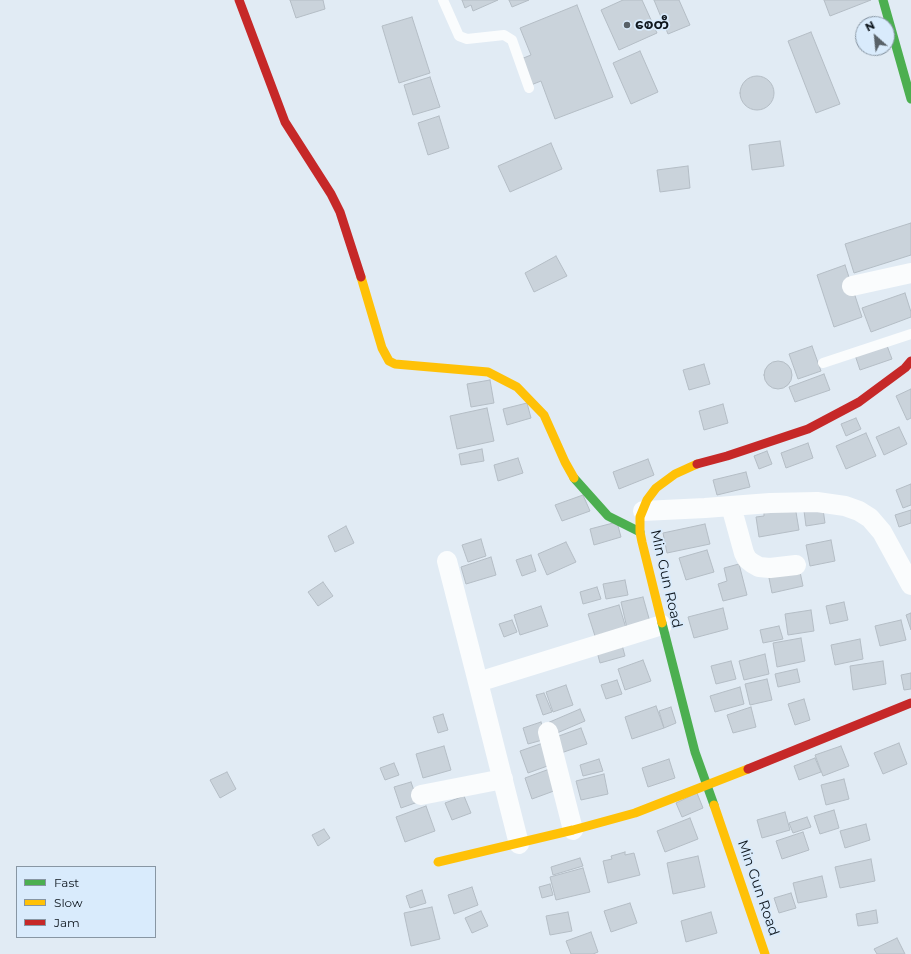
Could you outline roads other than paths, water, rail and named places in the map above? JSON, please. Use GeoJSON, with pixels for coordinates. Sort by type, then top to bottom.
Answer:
{"type":"FeatureCollection","features":[{"type":"Feature","properties":{"kind":"street"},"geometry":{"type":"LineString","coordinates":[[239,0],[285,122],[319,177],[332,194],[340,212],[382,348],[389,361],[395,364],[488,372],[517,386],[544,415],[565,462],[576,482],[608,516],[640,532]]}},
{"type":"Feature","properties":{"kind":"street"},"geometry":{"type":"LineString","coordinates":[[883,0],[911,99]]}},
{"type":"Feature","properties":{"kind":"street"},"geometry":{"type":"LineString","coordinates":[[852,286],[911,273]]}},
{"type":"Feature","properties":{"kind":"street","name":"Min Gun Road"},"geometry":{"type":"LineString","coordinates":[[765,954],[695,752],[662,625],[640,532],[640,517],[647,500],[656,488],[675,474],[699,463],[727,456],[808,429],[859,402],[905,368],[911,361]]}},
{"type":"Feature","properties":{"kind":"street"},"geometry":{"type":"LineString","coordinates":[[642,511],[770,503],[817,502],[845,506],[859,511],[870,518],[882,532],[911,585]]}},
{"type":"Feature","properties":{"kind":"street"},"geometry":{"type":"LineString","coordinates":[[731,506],[744,554],[752,564],[758,567],[770,568],[796,564]]}},
{"type":"Feature","properties":{"kind":"street"},"geometry":{"type":"LineString","coordinates":[[447,561],[519,844]]}},
{"type":"Feature","properties":{"kind":"street"},"geometry":{"type":"LineString","coordinates":[[478,682],[662,625]]}},
{"type":"Feature","properties":{"kind":"street"},"geometry":{"type":"LineString","coordinates":[[438,862],[519,844],[636,812],[707,786],[911,703]]}},
{"type":"Feature","properties":{"kind":"street"},"geometry":{"type":"LineString","coordinates":[[548,732],[573,830]]}},
{"type":"Feature","properties":{"kind":"street"},"geometry":{"type":"LineString","coordinates":[[422,795],[503,779]]}},
{"type":"Feature","properties":{"kind":"lane"},"geometry":{"type":"LineString","coordinates":[[443,0],[459,36],[467,39],[504,35],[512,40],[529,88]]}},
{"type":"Feature","properties":{"kind":"lane"},"geometry":{"type":"LineString","coordinates":[[822,363],[911,334]]}},
{"type":"Feature","properties":{"kind":"place","name":"စေတီ"},"geometry":{"type":"Point","coordinates":[627,25]}}]}
